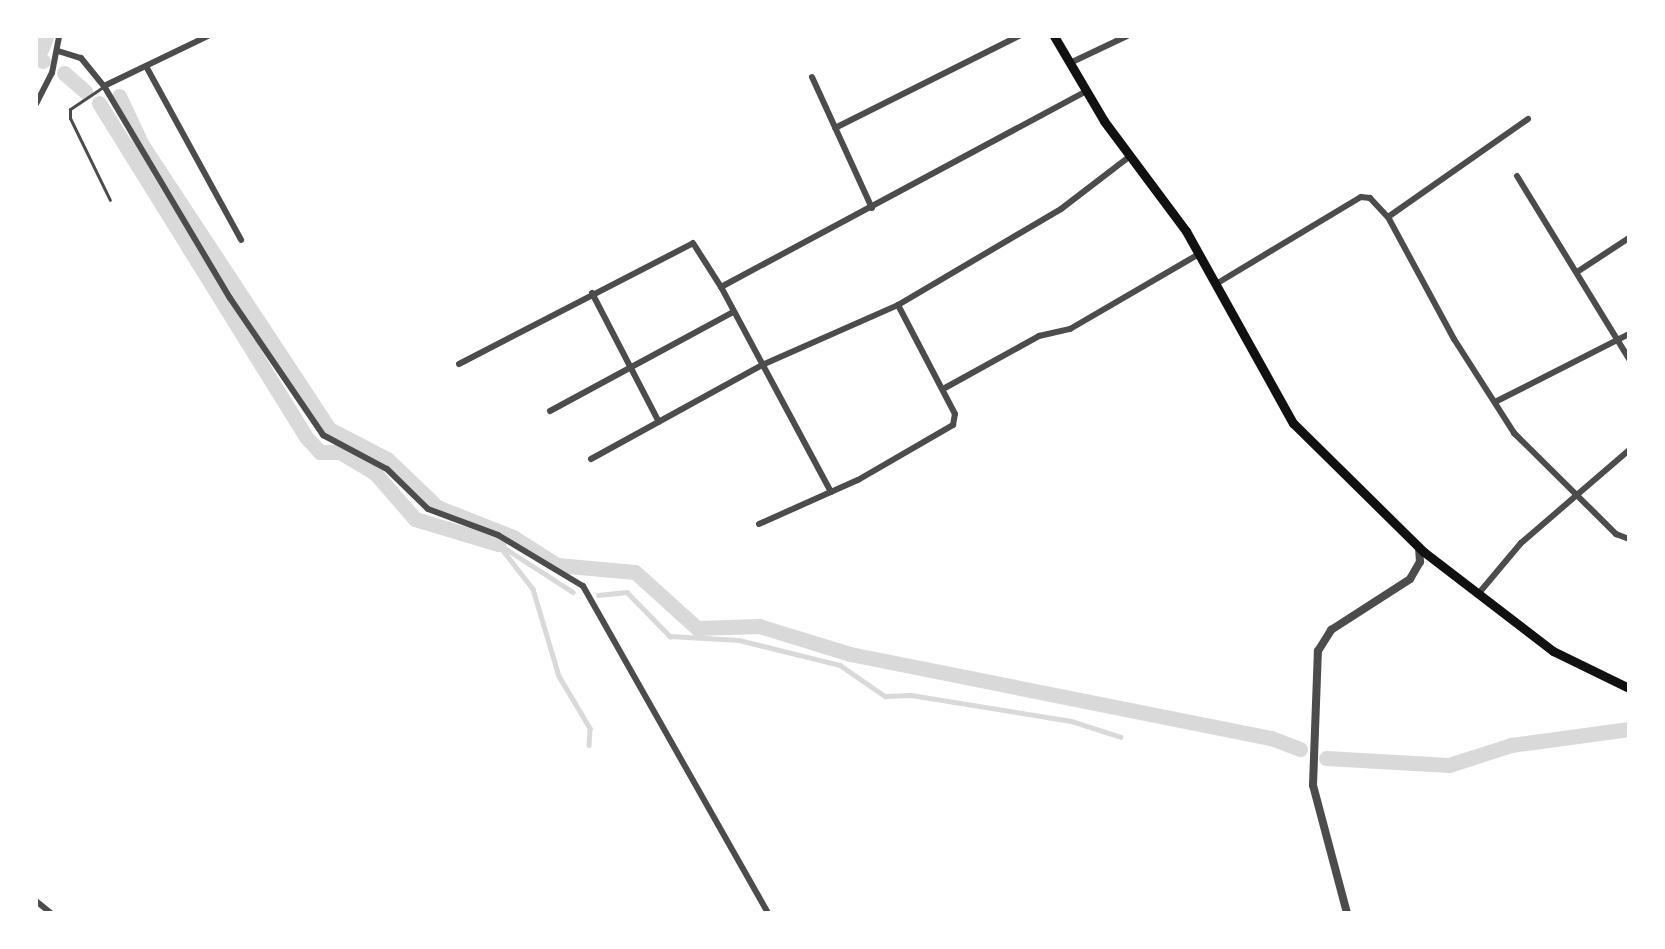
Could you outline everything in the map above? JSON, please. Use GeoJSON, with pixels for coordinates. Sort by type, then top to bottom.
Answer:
{"type":"FeatureCollection","features":[{"type":"Feature","properties":{"kind":"main road"},"geometry":{"type":"LineString","coordinates":[[1054,36],[1086,91],[1199,254],[1293,423],[1419,547],[1553,651],[1629,688]]}},
{"type":"Feature","properties":{"kind":"street"},"geometry":{"type":"LineString","coordinates":[[36,104],[58,51],[59,36]]}},
{"type":"Feature","properties":{"kind":"street"},"geometry":{"type":"LineString","coordinates":[[104,86],[147,68],[208,36]]}},
{"type":"Feature","properties":{"kind":"street"},"geometry":{"type":"LineString","coordinates":[[836,128],[1019,36]]}},
{"type":"Feature","properties":{"kind":"street"},"geometry":{"type":"LineString","coordinates":[[1070,63],[1127,36]]}},
{"type":"Feature","properties":{"kind":"street"},"geometry":{"type":"LineString","coordinates":[[58,51],[81,58],[104,86],[230,298],[323,435],[387,469],[428,509],[498,535],[583,586],[768,913]]}},
{"type":"Feature","properties":{"kind":"street"},"geometry":{"type":"LineString","coordinates":[[147,68],[241,240]]}},
{"type":"Feature","properties":{"kind":"street"},"geometry":{"type":"LineString","coordinates":[[812,77],[872,207]]}},
{"type":"Feature","properties":{"kind":"street"},"geometry":{"type":"LineString","coordinates":[[721,287],[1086,91]]}},
{"type":"Feature","properties":{"kind":"street"},"geometry":{"type":"LineString","coordinates":[[1388,217],[1528,119]]}},
{"type":"Feature","properties":{"kind":"street"},"geometry":{"type":"LineString","coordinates":[[591,459],[762,365],[898,305],[1061,209],[1130,156]]}},
{"type":"Feature","properties":{"kind":"street"},"geometry":{"type":"LineString","coordinates":[[1517,176],[1629,359]]}},
{"type":"Feature","properties":{"kind":"street"},"geometry":{"type":"LineString","coordinates":[[1216,284],[1361,197],[1370,198],[1388,217],[1514,433],[1580,493],[1616,534],[1629,539]]}},
{"type":"Feature","properties":{"kind":"street"},"geometry":{"type":"LineString","coordinates":[[1577,272],[1629,238]]}},
{"type":"Feature","properties":{"kind":"street"},"geometry":{"type":"LineString","coordinates":[[459,364],[592,293],[693,243],[721,287],[831,492]]}},
{"type":"Feature","properties":{"kind":"street"},"geometry":{"type":"LineString","coordinates":[[943,389],[1039,336],[1070,329],[1199,254]]}},
{"type":"Feature","properties":{"kind":"street"},"geometry":{"type":"LineString","coordinates":[[592,293],[659,422]]}},
{"type":"Feature","properties":{"kind":"street"},"geometry":{"type":"LineString","coordinates":[[759,524],[831,492],[953,425],[955,414],[898,305]]}},
{"type":"Feature","properties":{"kind":"street"},"geometry":{"type":"LineString","coordinates":[[550,411],[734,312]]}},
{"type":"Feature","properties":{"kind":"street"},"geometry":{"type":"LineString","coordinates":[[1495,402],[1629,334]]}},
{"type":"Feature","properties":{"kind":"street"},"geometry":{"type":"LineString","coordinates":[[1479,593],[1521,543],[1629,450]]}},
{"type":"Feature","properties":{"kind":"street"},"geometry":{"type":"LineString","coordinates":[[1347,913],[1313,785],[1318,651],[1331,630],[1410,579],[1420,562],[1419,547]]}},
{"type":"Feature","properties":{"kind":"street"},"geometry":{"type":"LineString","coordinates":[[36,901],[51,913]]}},
{"type":"Feature","properties":{"kind":"lane"},"geometry":{"type":"LineString","coordinates":[[104,86],[70,109],[70,118],[110,200]]}},
{"type":"Feature","properties":{"kind":"waterway"},"geometry":{"type":"LineString","coordinates":[[36,46],[40,36]]}},
{"type":"Feature","properties":{"kind":"waterway"},"geometry":{"type":"LineString","coordinates":[[36,57],[43,61]]}},
{"type":"Feature","properties":{"kind":"waterway"},"geometry":{"type":"LineString","coordinates":[[64,73],[85,91]]}},
{"type":"Feature","properties":{"kind":"waterway"},"geometry":{"type":"LineString","coordinates":[[119,96],[142,145],[329,429],[387,459],[437,507],[513,537],[557,565],[635,572],[697,628],[759,626],[850,654],[1271,738],[1300,749]]}},
{"type":"Feature","properties":{"kind":"waterway"},"geometry":{"type":"LineString","coordinates":[[99,103],[306,437],[320,452],[340,452],[375,473],[415,519],[498,544]]}},
{"type":"Feature","properties":{"kind":"waterway"},"geometry":{"type":"LineString","coordinates":[[498,544],[533,589],[559,676],[590,728],[589,745]]}},
{"type":"Feature","properties":{"kind":"waterway"},"geometry":{"type":"LineString","coordinates":[[503,547],[573,592]]}},
{"type":"Feature","properties":{"kind":"waterway"},"geometry":{"type":"LineString","coordinates":[[598,595],[627,592],[670,636],[739,640],[840,665],[885,696],[911,695],[1071,721],[1121,737]]}},
{"type":"Feature","properties":{"kind":"waterway"},"geometry":{"type":"LineString","coordinates":[[1326,758],[1449,765],[1511,745],[1629,729]]}}]}
